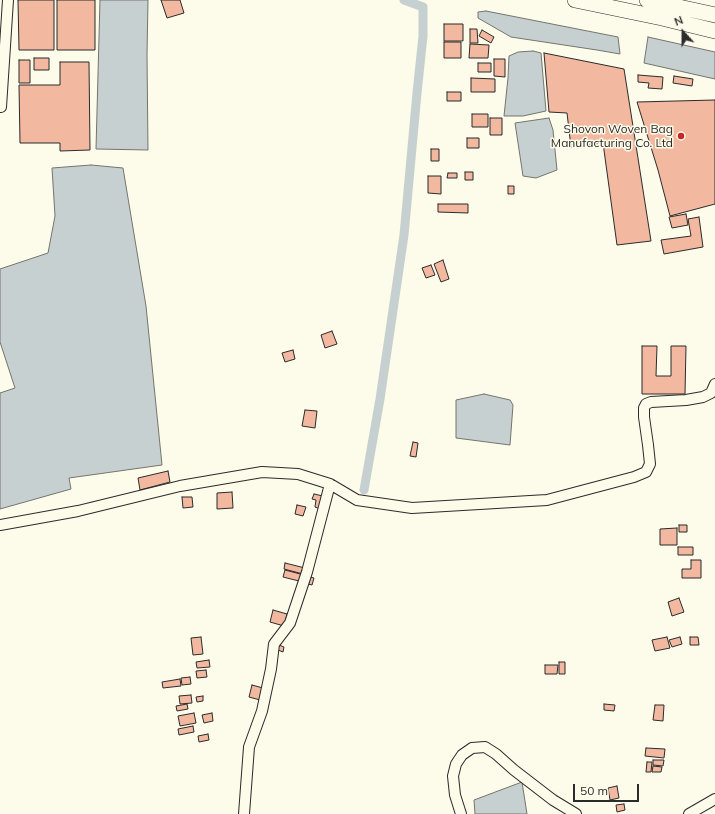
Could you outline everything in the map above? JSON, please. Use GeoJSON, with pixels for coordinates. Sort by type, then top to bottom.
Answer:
{"type":"FeatureCollection","features":[{"type":"Feature","properties":{"kind":"highway"},"geometry":{"type":"LineString","coordinates":[[575,0],[662,18],[715,31]]}},
{"type":"Feature","properties":{"kind":"highway"},"geometry":{"type":"LineString","coordinates":[[647,0],[715,15]]}},
{"type":"Feature","properties":{"kind":"street"},"geometry":{"type":"LineString","coordinates":[[1,107],[8,0]]}},
{"type":"Feature","properties":{"kind":"street"},"geometry":{"type":"LineString","coordinates":[[0,525],[78,511],[180,486],[262,472],[298,474],[330,484],[356,500],[412,508],[547,500],[634,477],[646,472],[650,464],[644,417],[644,408],[646,404],[651,402],[686,400],[704,397],[711,393],[715,384]]}},
{"type":"Feature","properties":{"kind":"street"},"geometry":{"type":"LineString","coordinates":[[244,814],[249,747],[262,711],[271,669],[274,644],[290,623],[307,572],[330,484]]}},
{"type":"Feature","properties":{"kind":"street"},"geometry":{"type":"LineString","coordinates":[[461,814],[453,776],[456,764],[462,755],[472,748],[485,747],[496,754],[553,800],[576,814]]}},
{"type":"Feature","properties":{"kind":"street"},"geometry":{"type":"LineString","coordinates":[[689,814],[715,799]]}},
{"type":"Feature","properties":{"kind":"shaded area"},"geometry":{"type":"Polygon","coordinates":[[[100,0],[148,0],[148,150],[96,149],[100,0]]]}},
{"type":"Feature","properties":{"kind":"shaded area"},"geometry":{"type":"Polygon","coordinates":[[[486,11],[618,37],[620,54],[511,37],[478,18],[478,12],[486,11]]]}},
{"type":"Feature","properties":{"kind":"shaded area"},"geometry":{"type":"Polygon","coordinates":[[[648,37],[715,52],[715,79],[644,63],[648,37]]]}},
{"type":"Feature","properties":{"kind":"shaded area"},"geometry":{"type":"Polygon","coordinates":[[[533,51],[541,53],[546,111],[523,116],[504,116],[509,56],[518,52],[533,51]]]}},
{"type":"Feature","properties":{"kind":"shaded area"},"geometry":{"type":"Polygon","coordinates":[[[549,118],[553,130],[557,170],[536,178],[523,176],[515,123],[549,118]]]}},
{"type":"Feature","properties":{"kind":"shaded area"},"geometry":{"type":"Polygon","coordinates":[[[91,165],[123,168],[146,306],[162,465],[69,478],[71,489],[0,509],[0,393],[15,388],[0,342],[0,269],[48,253],[55,216],[52,168],[91,165]]]}},
{"type":"Feature","properties":{"kind":"shaded area"},"geometry":{"type":"Polygon","coordinates":[[[484,394],[510,400],[513,405],[510,445],[456,438],[456,400],[484,394]]]}},
{"type":"Feature","properties":{"kind":"shaded area"},"geometry":{"type":"Polygon","coordinates":[[[522,782],[527,814],[475,814],[474,800],[522,782]]]}},
{"type":"Feature","properties":{"kind":"building"},"geometry":{"type":"Polygon","coordinates":[[[18,0],[54,0],[54,50],[19,50],[18,0]]]}},
{"type":"Feature","properties":{"kind":"building"},"geometry":{"type":"Polygon","coordinates":[[[57,0],[95,0],[95,50],[57,50],[57,0]]]}},
{"type":"Feature","properties":{"kind":"building"},"geometry":{"type":"Polygon","coordinates":[[[161,0],[180,0],[184,13],[167,18],[161,0]]]}},
{"type":"Feature","properties":{"kind":"building"},"geometry":{"type":"Polygon","coordinates":[[[444,24],[463,24],[463,41],[444,41],[444,24]]]}},
{"type":"Feature","properties":{"kind":"building"},"geometry":{"type":"Polygon","coordinates":[[[470,29],[477,29],[478,43],[470,43],[470,29]]]}},
{"type":"Feature","properties":{"kind":"building"},"geometry":{"type":"Polygon","coordinates":[[[482,30],[494,37],[491,43],[479,36],[482,30]]]}},
{"type":"Feature","properties":{"kind":"building"},"geometry":{"type":"Polygon","coordinates":[[[444,42],[461,42],[461,58],[444,58],[444,42]]]}},
{"type":"Feature","properties":{"kind":"building"},"geometry":{"type":"Polygon","coordinates":[[[470,44],[489,45],[488,58],[469,58],[470,44]]]}},
{"type":"Feature","properties":{"kind":"building"},"geometry":{"type":"Polygon","coordinates":[[[544,53],[624,69],[651,241],[617,245],[603,143],[571,147],[567,113],[549,112],[544,53]]]}},
{"type":"Feature","properties":{"kind":"building"},"geometry":{"type":"Polygon","coordinates":[[[34,58],[49,58],[49,70],[34,70],[34,58]]]}},
{"type":"Feature","properties":{"kind":"building"},"geometry":{"type":"Polygon","coordinates":[[[494,59],[505,59],[505,77],[494,76],[494,59]]]}},
{"type":"Feature","properties":{"kind":"building"},"geometry":{"type":"Polygon","coordinates":[[[19,60],[30,60],[30,83],[19,83],[19,60]]]}},
{"type":"Feature","properties":{"kind":"building"},"geometry":{"type":"Polygon","coordinates":[[[60,62],[89,62],[90,150],[60,151],[60,143],[20,143],[19,85],[60,85],[60,62]]]}},
{"type":"Feature","properties":{"kind":"building"},"geometry":{"type":"Polygon","coordinates":[[[478,63],[491,63],[491,72],[478,72],[478,63]]]}},
{"type":"Feature","properties":{"kind":"building"},"geometry":{"type":"Polygon","coordinates":[[[638,75],[663,77],[662,89],[648,88],[649,83],[638,82],[638,75]]]}},
{"type":"Feature","properties":{"kind":"building"},"geometry":{"type":"Polygon","coordinates":[[[674,76],[693,79],[692,86],[673,83],[674,76]]]}},
{"type":"Feature","properties":{"kind":"building"},"geometry":{"type":"Polygon","coordinates":[[[471,78],[495,79],[495,92],[471,92],[471,78]]]}},
{"type":"Feature","properties":{"kind":"building"},"geometry":{"type":"Polygon","coordinates":[[[447,92],[461,92],[461,101],[447,101],[447,92]]]}},
{"type":"Feature","properties":{"kind":"building","name":"Shovon Woven Bag Manufacturing Co. Ltd"},"geometry":{"type":"Polygon","coordinates":[[[715,100],[715,204],[670,216],[658,170],[637,102],[715,100]]]}},
{"type":"Feature","properties":{"kind":"building"},"geometry":{"type":"Polygon","coordinates":[[[472,114],[488,114],[488,127],[472,127],[472,114]]]}},
{"type":"Feature","properties":{"kind":"building"},"geometry":{"type":"Polygon","coordinates":[[[490,118],[502,118],[502,135],[490,135],[490,118]]]}},
{"type":"Feature","properties":{"kind":"building"},"geometry":{"type":"Polygon","coordinates":[[[467,138],[479,138],[479,148],[467,148],[467,138]]]}},
{"type":"Feature","properties":{"kind":"building"},"geometry":{"type":"Polygon","coordinates":[[[431,149],[439,149],[439,161],[431,161],[431,149]]]}},
{"type":"Feature","properties":{"kind":"building"},"geometry":{"type":"Polygon","coordinates":[[[465,172],[473,172],[473,180],[465,180],[465,172]]]}},
{"type":"Feature","properties":{"kind":"building"},"geometry":{"type":"Polygon","coordinates":[[[448,173],[457,173],[457,178],[447,178],[448,173]]]}},
{"type":"Feature","properties":{"kind":"building"},"geometry":{"type":"Polygon","coordinates":[[[428,176],[441,176],[441,194],[428,193],[428,176]]]}},
{"type":"Feature","properties":{"kind":"building"},"geometry":{"type":"Polygon","coordinates":[[[508,186],[514,186],[514,194],[508,194],[508,186]]]}},
{"type":"Feature","properties":{"kind":"building"},"geometry":{"type":"Polygon","coordinates":[[[438,204],[468,204],[468,213],[438,212],[438,204]]]}},
{"type":"Feature","properties":{"kind":"building"},"geometry":{"type":"Polygon","coordinates":[[[686,214],[688,225],[672,228],[669,217],[686,214]]]}},
{"type":"Feature","properties":{"kind":"building"},"geometry":{"type":"Polygon","coordinates":[[[699,217],[703,247],[664,254],[661,240],[691,236],[688,219],[699,217]]]}},
{"type":"Feature","properties":{"kind":"building"},"geometry":{"type":"Polygon","coordinates":[[[443,260],[449,279],[441,282],[434,264],[443,260]]]}},
{"type":"Feature","properties":{"kind":"building"},"geometry":{"type":"Polygon","coordinates":[[[431,265],[435,275],[426,278],[422,268],[431,265]]]}},
{"type":"Feature","properties":{"kind":"building"},"geometry":{"type":"Polygon","coordinates":[[[332,331],[337,344],[325,348],[321,335],[332,331]]]}},
{"type":"Feature","properties":{"kind":"building"},"geometry":{"type":"Polygon","coordinates":[[[642,346],[657,346],[656,376],[671,376],[671,346],[686,346],[685,394],[642,394],[642,346]]]}},
{"type":"Feature","properties":{"kind":"building"},"geometry":{"type":"Polygon","coordinates":[[[293,350],[295,359],[285,362],[282,353],[293,350]]]}},
{"type":"Feature","properties":{"kind":"building"},"geometry":{"type":"Polygon","coordinates":[[[305,410],[317,411],[315,428],[302,426],[305,410]]]}},
{"type":"Feature","properties":{"kind":"building"},"geometry":{"type":"Polygon","coordinates":[[[413,442],[418,443],[416,457],[410,456],[413,442]]]}},
{"type":"Feature","properties":{"kind":"building"},"geometry":{"type":"Polygon","coordinates":[[[168,471],[170,482],[140,490],[138,478],[168,471]]]}},
{"type":"Feature","properties":{"kind":"building"},"geometry":{"type":"Polygon","coordinates":[[[232,492],[233,508],[217,509],[217,493],[232,492]]]}},
{"type":"Feature","properties":{"kind":"building"},"geometry":{"type":"Polygon","coordinates":[[[314,494],[323,496],[320,509],[315,507],[316,500],[312,499],[314,494]]]}},
{"type":"Feature","properties":{"kind":"building"},"geometry":{"type":"Polygon","coordinates":[[[182,497],[192,497],[193,507],[183,508],[182,497]]]}},
{"type":"Feature","properties":{"kind":"building"},"geometry":{"type":"Polygon","coordinates":[[[297,505],[306,507],[303,516],[295,514],[297,505]]]}},
{"type":"Feature","properties":{"kind":"building"},"geometry":{"type":"Polygon","coordinates":[[[679,525],[687,525],[687,532],[679,532],[679,525]]]}},
{"type":"Feature","properties":{"kind":"building"},"geometry":{"type":"Polygon","coordinates":[[[677,528],[677,545],[660,545],[660,529],[677,528]]]}},
{"type":"Feature","properties":{"kind":"building"},"geometry":{"type":"Polygon","coordinates":[[[678,547],[693,547],[693,555],[678,555],[678,547]]]}},
{"type":"Feature","properties":{"kind":"building"},"geometry":{"type":"Polygon","coordinates":[[[691,560],[701,560],[701,578],[682,578],[682,569],[691,569],[691,560]]]}},
{"type":"Feature","properties":{"kind":"building"},"geometry":{"type":"Polygon","coordinates":[[[285,563],[305,568],[303,574],[284,569],[285,563]]]}},
{"type":"Feature","properties":{"kind":"building"},"geometry":{"type":"Polygon","coordinates":[[[285,570],[304,575],[303,582],[283,577],[285,570]]]}},
{"type":"Feature","properties":{"kind":"building"},"geometry":{"type":"Polygon","coordinates":[[[306,576],[314,578],[312,585],[304,583],[306,576]]]}},
{"type":"Feature","properties":{"kind":"building"},"geometry":{"type":"Polygon","coordinates":[[[679,598],[684,612],[672,616],[668,602],[679,598]]]}},
{"type":"Feature","properties":{"kind":"building"},"geometry":{"type":"Polygon","coordinates":[[[273,610],[287,614],[284,626],[270,622],[273,610]]]}},
{"type":"Feature","properties":{"kind":"building"},"geometry":{"type":"Polygon","coordinates":[[[201,637],[203,654],[193,655],[191,638],[201,637]]]}},
{"type":"Feature","properties":{"kind":"building"},"geometry":{"type":"Polygon","coordinates":[[[667,637],[670,648],[655,651],[652,640],[667,637]]]}},
{"type":"Feature","properties":{"kind":"building"},"geometry":{"type":"Polygon","coordinates":[[[680,637],[682,644],[672,647],[669,640],[680,637]]]}},
{"type":"Feature","properties":{"kind":"building"},"geometry":{"type":"Polygon","coordinates":[[[690,637],[698,637],[699,645],[690,645],[690,637]]]}},
{"type":"Feature","properties":{"kind":"building"},"geometry":{"type":"Polygon","coordinates":[[[279,645],[284,647],[283,652],[278,650],[279,645]]]}},
{"type":"Feature","properties":{"kind":"building"},"geometry":{"type":"Polygon","coordinates":[[[209,660],[210,667],[197,668],[196,662],[209,660]]]}},
{"type":"Feature","properties":{"kind":"building"},"geometry":{"type":"Polygon","coordinates":[[[559,662],[565,662],[565,674],[559,674],[559,662]]]}},
{"type":"Feature","properties":{"kind":"building"},"geometry":{"type":"Polygon","coordinates":[[[545,665],[558,665],[557,674],[545,674],[545,665]]]}},
{"type":"Feature","properties":{"kind":"building"},"geometry":{"type":"Polygon","coordinates":[[[206,670],[207,677],[197,678],[196,671],[206,670]]]}},
{"type":"Feature","properties":{"kind":"building"},"geometry":{"type":"Polygon","coordinates":[[[190,677],[191,684],[182,685],[181,678],[190,677]]]}},
{"type":"Feature","properties":{"kind":"building"},"geometry":{"type":"Polygon","coordinates":[[[180,679],[181,686],[163,688],[162,682],[180,679]]]}},
{"type":"Feature","properties":{"kind":"building"},"geometry":{"type":"Polygon","coordinates":[[[252,685],[263,688],[260,700],[249,697],[252,685]]]}},
{"type":"Feature","properties":{"kind":"building"},"geometry":{"type":"Polygon","coordinates":[[[191,695],[192,703],[180,704],[179,696],[191,695]]]}},
{"type":"Feature","properties":{"kind":"building"},"geometry":{"type":"Polygon","coordinates":[[[203,696],[203,701],[197,702],[196,697],[203,696]]]}},
{"type":"Feature","properties":{"kind":"building"},"geometry":{"type":"Polygon","coordinates":[[[187,704],[188,709],[177,711],[176,706],[187,704]]]}},
{"type":"Feature","properties":{"kind":"building"},"geometry":{"type":"Polygon","coordinates":[[[604,704],[615,705],[614,711],[604,710],[604,704]]]}},
{"type":"Feature","properties":{"kind":"building"},"geometry":{"type":"Polygon","coordinates":[[[655,705],[664,705],[663,721],[653,720],[655,705]]]}},
{"type":"Feature","properties":{"kind":"building"},"geometry":{"type":"Polygon","coordinates":[[[194,713],[196,723],[180,726],[178,716],[194,713]]]}},
{"type":"Feature","properties":{"kind":"building"},"geometry":{"type":"Polygon","coordinates":[[[212,713],[213,721],[204,723],[202,715],[212,713]]]}},
{"type":"Feature","properties":{"kind":"building"},"geometry":{"type":"Polygon","coordinates":[[[193,726],[194,732],[179,735],[178,729],[193,726]]]}},
{"type":"Feature","properties":{"kind":"building"},"geometry":{"type":"Polygon","coordinates":[[[208,734],[209,740],[199,742],[198,736],[208,734]]]}},
{"type":"Feature","properties":{"kind":"building"},"geometry":{"type":"Polygon","coordinates":[[[646,748],[665,749],[664,758],[645,756],[646,748]]]}},
{"type":"Feature","properties":{"kind":"building"},"geometry":{"type":"Polygon","coordinates":[[[653,760],[664,760],[663,766],[653,765],[653,760]]]}},
{"type":"Feature","properties":{"kind":"building"},"geometry":{"type":"Polygon","coordinates":[[[647,762],[652,762],[651,772],[646,772],[647,762]]]}},
{"type":"Feature","properties":{"kind":"building"},"geometry":{"type":"Polygon","coordinates":[[[653,766],[662,767],[661,772],[652,772],[653,766]]]}},
{"type":"Feature","properties":{"kind":"building"},"geometry":{"type":"Polygon","coordinates":[[[617,786],[619,798],[610,800],[608,788],[617,786]]]}},
{"type":"Feature","properties":{"kind":"building"},"geometry":{"type":"Polygon","coordinates":[[[624,804],[625,810],[617,812],[616,805],[624,804]]]}},
{"type":"Feature","properties":{"kind":"waterway"},"geometry":{"type":"LineString","coordinates":[[364,490],[380,399],[404,235],[423,36],[423,7],[404,0]]}},
{"type":"Feature","properties":{"kind":"place","name":"Shovon Woven Bag Manufacturing Co. Ltd"},"geometry":{"type":"Point","coordinates":[681,136]}}]}
